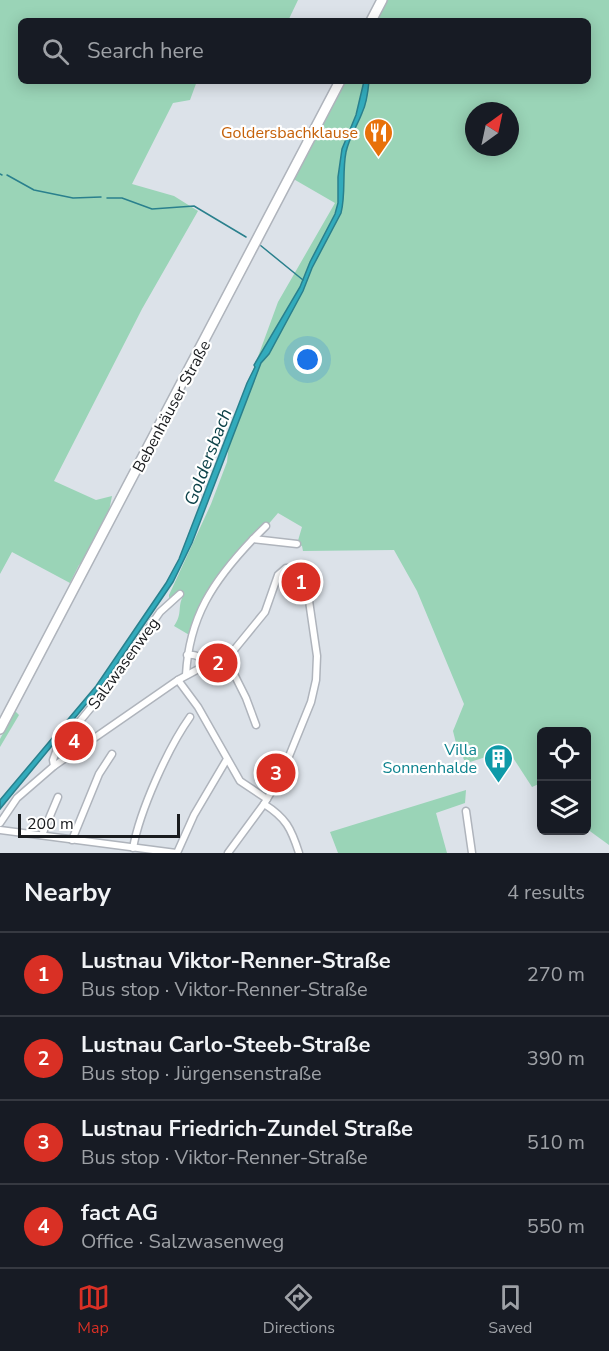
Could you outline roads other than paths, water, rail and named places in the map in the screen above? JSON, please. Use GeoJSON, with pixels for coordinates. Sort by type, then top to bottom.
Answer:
{"type":"FeatureCollection","features":[{"type":"Feature","properties":{"kind":"main road"},"geometry":{"type":"LineString","coordinates":[[373,18],[382,0]]}},
{"type":"Feature","properties":{"kind":"main road","name":"Bebenhäuser Straße"},"geometry":{"type":"LineString","coordinates":[[0,729],[338,84]]}},
{"type":"Feature","properties":{"kind":"street"},"geometry":{"type":"LineString","coordinates":[[186,675],[191,634],[208,595],[266,526]]}},
{"type":"Feature","properties":{"kind":"street"},"geometry":{"type":"LineString","coordinates":[[253,539],[297,544]]}},
{"type":"Feature","properties":{"kind":"street"},"geometry":{"type":"LineString","coordinates":[[0,823],[17,798],[54,766],[178,680],[234,650],[265,612],[278,575],[286,568],[297,569],[306,580],[317,656],[316,680],[311,702],[285,768],[265,802],[228,853]]}},
{"type":"Feature","properties":{"kind":"street","name":"Salzwasenweg"},"geometry":{"type":"LineString","coordinates":[[54,766],[53,760],[57,749],[108,687],[160,612],[180,594]]}},
{"type":"Feature","properties":{"kind":"street"},"geometry":{"type":"LineString","coordinates":[[187,655],[194,654],[200,657],[204,667]]}},
{"type":"Feature","properties":{"kind":"street"},"geometry":{"type":"LineString","coordinates":[[225,656],[256,724]]}},
{"type":"Feature","properties":{"kind":"street"},"geometry":{"type":"LineString","coordinates":[[178,680],[198,707],[240,781],[283,818],[293,835],[299,853]]}},
{"type":"Feature","properties":{"kind":"street"},"geometry":{"type":"LineString","coordinates":[[134,850],[140,824],[162,768],[178,734],[190,717]]}},
{"type":"Feature","properties":{"kind":"street"},"geometry":{"type":"LineString","coordinates":[[72,840],[99,774],[112,754]]}},
{"type":"Feature","properties":{"kind":"street"},"geometry":{"type":"LineString","coordinates":[[0,830],[134,850],[177,853],[194,815],[227,760]]}},
{"type":"Feature","properties":{"kind":"street"},"geometry":{"type":"LineString","coordinates":[[42,835],[58,797]]}},
{"type":"Feature","properties":{"kind":"street"},"geometry":{"type":"LineString","coordinates":[[466,812],[472,853]]}},
{"type":"Feature","properties":{"kind":"water"},"geometry":{"type":"Polygon","coordinates":[[[363,84],[369,84],[364,109],[346,152],[341,213],[312,268],[303,291],[269,354],[261,363],[192,543],[173,582],[107,679],[0,809],[0,800],[96,686],[166,583],[179,559],[254,365],[300,287],[335,214],[338,203],[338,177],[342,149],[356,115],[363,84]]]}},
{"type":"Feature","properties":{"kind":"waterway"},"geometry":{"type":"LineString","coordinates":[[7,175],[34,190],[73,198],[101,197]]}},
{"type":"Feature","properties":{"kind":"waterway"},"geometry":{"type":"LineString","coordinates":[[107,198],[122,198],[152,209],[194,206],[246,237]]}},
{"type":"Feature","properties":{"kind":"waterway"},"geometry":{"type":"LineString","coordinates":[[260,245],[303,280]]}},
{"type":"Feature","properties":{"kind":"place","name":"Goldersbachklause"},"geometry":{"type":"Point","coordinates":[379,158]}},
{"type":"Feature","properties":{"kind":"place","name":"Lustnau Viktor-Renner-Straße"},"geometry":{"type":"Point","coordinates":[301,582]}},
{"type":"Feature","properties":{"kind":"place","name":"Lustnau Carlo-Steeb-Straße"},"geometry":{"type":"Point","coordinates":[218,663]}},
{"type":"Feature","properties":{"kind":"place","name":"fact AG"},"geometry":{"type":"Point","coordinates":[74,741]}},
{"type":"Feature","properties":{"kind":"place","name":"Lustnau Friedrich-Zundel Straße"},"geometry":{"type":"Point","coordinates":[276,773]}},
{"type":"Feature","properties":{"kind":"place","name":"Villa Sonnenhalde"},"geometry":{"type":"Point","coordinates":[498,784]}},
{"type":"Feature","properties":{"kind":"water label","name":"Goldersbach"},"geometry":{"type":"Point","coordinates":[208,457]}}]}
